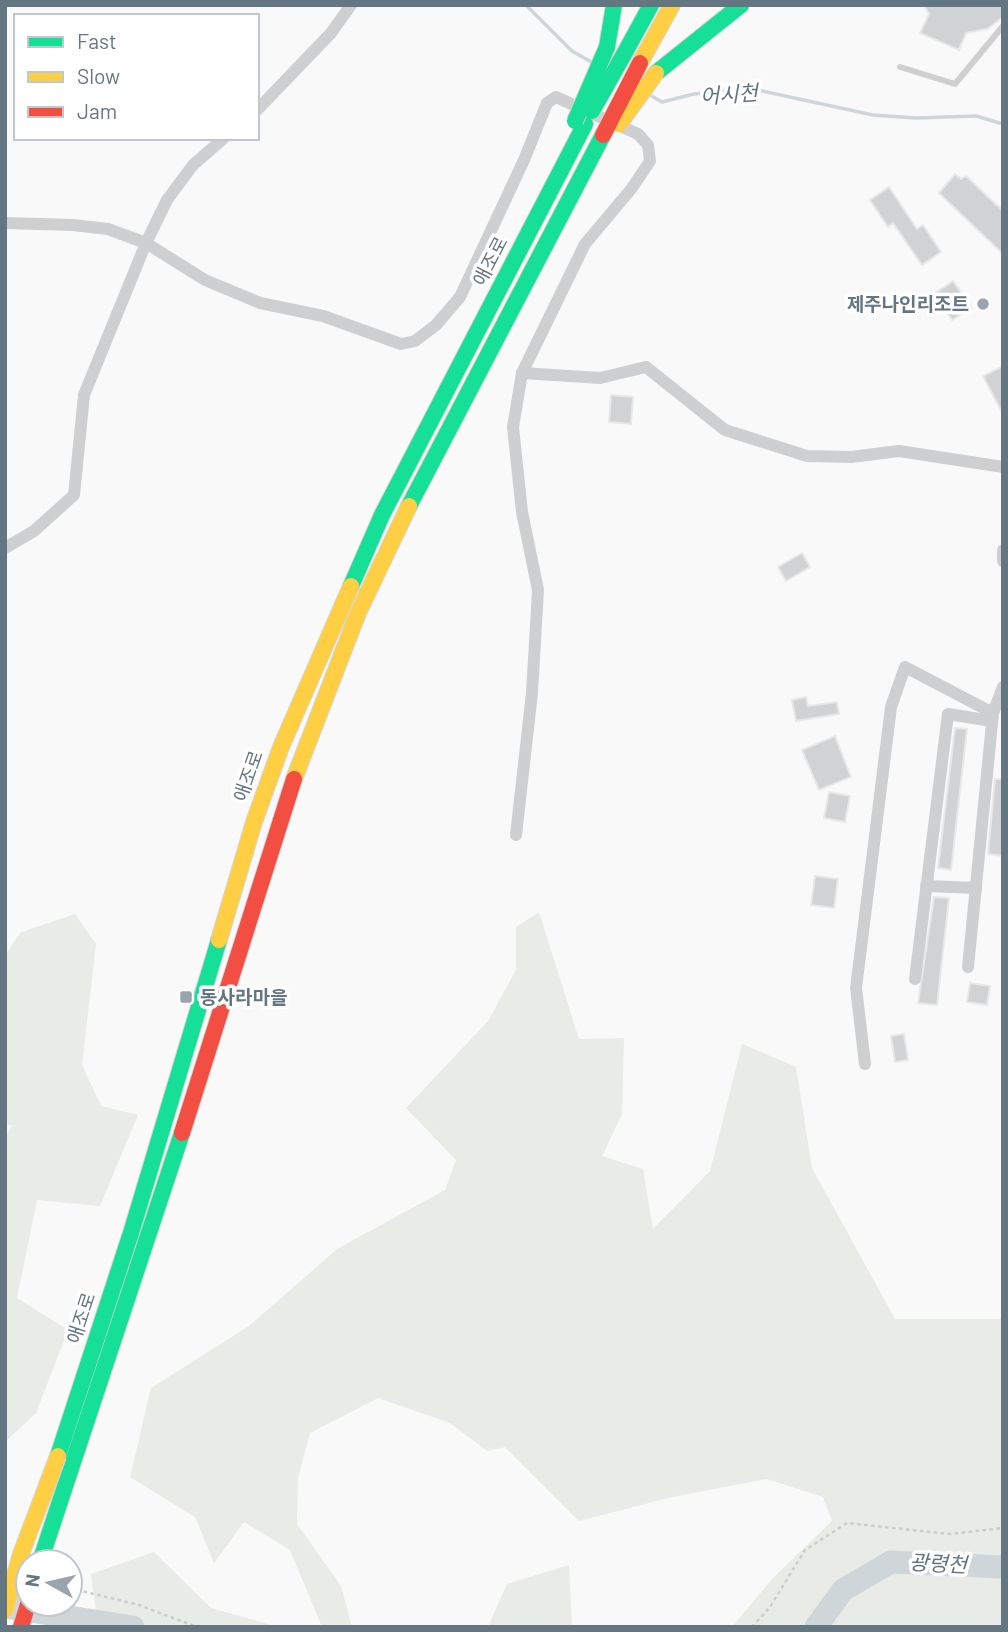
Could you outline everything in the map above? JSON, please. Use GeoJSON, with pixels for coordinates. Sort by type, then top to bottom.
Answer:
{"type":"FeatureCollection","features":[{"type":"Feature","properties":{"kind":"street"},"geometry":{"type":"LineString","coordinates":[[259,108],[331,33],[351,5]]}},
{"type":"Feature","properties":{"kind":"street"},"geometry":{"type":"LineString","coordinates":[[580,122],[607,47],[614,5]]}},
{"type":"Feature","properties":{"kind":"street","name":"애조로"},"geometry":{"type":"LineString","coordinates":[[5,1610],[21,1555],[58,1456],[131,1233],[254,822],[281,747],[382,515],[540,212],[580,122],[623,56],[651,5]]}},
{"type":"Feature","properties":{"kind":"street"},"geometry":{"type":"LineString","coordinates":[[606,137],[640,63],[672,5]]}},
{"type":"Feature","properties":{"kind":"street"},"geometry":{"type":"LineString","coordinates":[[606,137],[656,73],[741,5]]}},
{"type":"Feature","properties":{"kind":"street"},"geometry":{"type":"LineString","coordinates":[[5,223],[108,229],[146,243],[205,280],[260,303],[323,316],[401,344],[415,341],[436,325],[460,297],[520,171],[547,103],[556,97],[638,134],[649,145],[650,161],[632,188],[585,244],[522,373],[513,426],[522,512],[538,590],[531,693],[516,835]]}},
{"type":"Feature","properties":{"kind":"street","name":"애조로"},"geometry":{"type":"LineString","coordinates":[[45,1548],[77,1460],[303,750],[358,613],[399,525],[568,201],[606,137]]}},
{"type":"Feature","properties":{"kind":"street"},"geometry":{"type":"LineString","coordinates":[[5,548],[34,531],[74,495],[84,394],[146,243],[167,200],[193,165],[222,140]]}},
{"type":"Feature","properties":{"kind":"street"},"geometry":{"type":"LineString","coordinates":[[522,373],[600,378],[646,367],[725,430],[807,456],[851,457],[898,452],[1003,467]]}},
{"type":"Feature","properties":{"kind":"street"},"geometry":{"type":"LineString","coordinates":[[1003,550],[1003,561]]}},
{"type":"Feature","properties":{"kind":"street"},"geometry":{"type":"LineString","coordinates":[[865,1064],[856,988],[891,707],[905,667],[993,717]]}},
{"type":"Feature","properties":{"kind":"street"},"geometry":{"type":"LineString","coordinates":[[968,967],[993,717],[1003,687]]}},
{"type":"Feature","properties":{"kind":"street"},"geometry":{"type":"LineString","coordinates":[[915,979],[947,714],[993,717]]}},
{"type":"Feature","properties":{"kind":"street"},"geometry":{"type":"LineString","coordinates":[[926,886],[976,888]]}},
{"type":"Feature","properties":{"kind":"lane"},"geometry":{"type":"LineString","coordinates":[[900,67],[955,84],[1003,26]]}},
{"type":"Feature","properties":{"kind":"path"},"geometry":{"type":"LineString","coordinates":[[752,1627],[770,1607],[806,1550],[847,1523],[950,1534],[1003,1528]]}},
{"type":"Feature","properties":{"kind":"path"},"geometry":{"type":"LineString","coordinates":[[84,1591],[139,1605],[197,1627]]}},
{"type":"Feature","properties":{"kind":"shaded area"},"geometry":{"type":"Polygon","coordinates":[[[539,912],[579,1039],[624,1038],[622,1114],[602,1156],[643,1169],[653,1229],[710,1171],[742,1044],[796,1067],[812,1168],[895,1319],[1003,1319],[1003,1627],[732,1627],[773,1578],[832,1521],[823,1497],[767,1479],[672,1497],[579,1521],[505,1447],[487,1451],[450,1423],[378,1398],[310,1433],[298,1478],[297,1524],[341,1586],[352,1627],[322,1627],[290,1550],[244,1522],[214,1563],[195,1517],[130,1477],[151,1388],[249,1326],[337,1249],[445,1190],[456,1160],[406,1108],[488,1021],[516,970],[516,927],[539,912]]]}},
{"type":"Feature","properties":{"kind":"shaded area"},"geometry":{"type":"Polygon","coordinates":[[[75,914],[96,944],[82,1065],[101,1106],[138,1115],[100,1206],[37,1200],[17,1298],[68,1330],[36,1413],[5,1442],[5,1137],[12,1126],[5,1122],[5,955],[21,932],[75,914]]]}},
{"type":"Feature","properties":{"kind":"shaded area"},"geometry":{"type":"Polygon","coordinates":[[[154,1552],[211,1608],[278,1627],[98,1627],[91,1574],[154,1552]]]}},
{"type":"Feature","properties":{"kind":"shaded area"},"geometry":{"type":"Polygon","coordinates":[[[569,1565],[572,1627],[488,1627],[507,1584],[569,1565]]]}},
{"type":"Feature","properties":{"kind":"building"},"geometry":{"type":"Polygon","coordinates":[[[924,5],[1003,5],[1003,17],[987,29],[966,33],[959,50],[920,33],[929,14],[924,5]]]}},
{"type":"Feature","properties":{"kind":"building"},"geometry":{"type":"Polygon","coordinates":[[[955,174],[961,179],[966,176],[1003,211],[1003,254],[939,193],[955,174]]]}},
{"type":"Feature","properties":{"kind":"building"},"geometry":{"type":"Polygon","coordinates":[[[889,187],[917,229],[923,225],[941,252],[922,265],[893,223],[888,227],[870,200],[889,187]]]}},
{"type":"Feature","properties":{"kind":"building","name":"제주나인리조트"},"geometry":{"type":"Polygon","coordinates":[[[953,281],[972,308],[952,320],[934,294],[953,281]]]}},
{"type":"Feature","properties":{"kind":"building"},"geometry":{"type":"Polygon","coordinates":[[[1003,366],[1003,414],[983,376],[1003,366]]]}},
{"type":"Feature","properties":{"kind":"building"},"geometry":{"type":"Polygon","coordinates":[[[611,395],[633,397],[631,424],[609,422],[611,395]]]}},
{"type":"Feature","properties":{"kind":"building"},"geometry":{"type":"Polygon","coordinates":[[[802,553],[810,567],[786,581],[778,567],[802,553]]]}},
{"type":"Feature","properties":{"kind":"building"},"geometry":{"type":"Polygon","coordinates":[[[806,697],[808,706],[837,702],[839,714],[796,721],[792,700],[806,697]]]}},
{"type":"Feature","properties":{"kind":"building"},"geometry":{"type":"Polygon","coordinates":[[[955,728],[967,729],[951,870],[938,868],[955,728]]]}},
{"type":"Feature","properties":{"kind":"building"},"geometry":{"type":"Polygon","coordinates":[[[835,736],[851,777],[819,790],[802,750],[835,736]]]}},
{"type":"Feature","properties":{"kind":"building"},"geometry":{"type":"Polygon","coordinates":[[[995,779],[1003,779],[1003,856],[988,854],[995,779]]]}},
{"type":"Feature","properties":{"kind":"building"},"geometry":{"type":"Polygon","coordinates":[[[829,792],[850,796],[845,822],[824,818],[829,792]]]}},
{"type":"Feature","properties":{"kind":"building"},"geometry":{"type":"Polygon","coordinates":[[[815,876],[838,879],[834,908],[811,905],[815,876]]]}},
{"type":"Feature","properties":{"kind":"building"},"geometry":{"type":"Polygon","coordinates":[[[934,897],[949,898],[937,1005],[918,1003],[934,897]]]}},
{"type":"Feature","properties":{"kind":"building"},"geometry":{"type":"Polygon","coordinates":[[[970,983],[990,986],[987,1005],[967,1002],[970,983]]]}},
{"type":"Feature","properties":{"kind":"building"},"geometry":{"type":"Polygon","coordinates":[[[904,1034],[908,1060],[895,1062],[891,1036],[904,1034]]]}},
{"type":"Feature","properties":{"kind":"waterway","name":"어시천"},"geometry":{"type":"LineString","coordinates":[[526,5],[572,51],[593,63]]}},
{"type":"Feature","properties":{"kind":"waterway","name":"어시천"},"geometry":{"type":"LineString","coordinates":[[648,94],[662,102],[694,94],[753,89],[873,115],[916,118],[976,116],[1003,124]]}},
{"type":"Feature","properties":{"kind":"waterway","name":"광령천"},"geometry":{"type":"LineString","coordinates":[[816,1627],[843,1590],[891,1562],[1003,1567]]}},
{"type":"Feature","properties":{"kind":"waterway","name":"광령천"},"geometry":{"type":"LineString","coordinates":[[5,1607],[133,1627]]}},
{"type":"Feature","properties":{"kind":"traffic: fast"},"geometry":{"type":"LineString","coordinates":[[607,47],[614,5]]}},
{"type":"Feature","properties":{"kind":"traffic: fast"},"geometry":{"type":"LineString","coordinates":[[623,56],[651,5]]}},
{"type":"Feature","properties":{"kind":"traffic: fast"},"geometry":{"type":"LineString","coordinates":[[656,73],[741,5]]}},
{"type":"Feature","properties":{"kind":"traffic: fast"},"geometry":{"type":"LineString","coordinates":[[575,121],[607,47]]}},
{"type":"Feature","properties":{"kind":"traffic: fast"},"geometry":{"type":"LineString","coordinates":[[592,111],[623,56]]}},
{"type":"Feature","properties":{"kind":"traffic: fast"},"geometry":{"type":"LineString","coordinates":[[351,586],[382,515],[585,124]]}},
{"type":"Feature","properties":{"kind":"traffic: fast"},"geometry":{"type":"LineString","coordinates":[[409,506],[603,135]]}},
{"type":"Feature","properties":{"kind":"traffic: fast"},"geometry":{"type":"LineString","coordinates":[[58,1456],[131,1233],[219,940]]}},
{"type":"Feature","properties":{"kind":"traffic: fast"},"geometry":{"type":"LineString","coordinates":[[45,1548],[182,1133]]}},
{"type":"Feature","properties":{"kind":"traffic: slow"},"geometry":{"type":"LineString","coordinates":[[640,63],[672,5]]}},
{"type":"Feature","properties":{"kind":"traffic: slow"},"geometry":{"type":"LineString","coordinates":[[619,124],[656,73]]}},
{"type":"Feature","properties":{"kind":"traffic: slow"},"geometry":{"type":"LineString","coordinates":[[294,779],[358,613],[409,506]]}},
{"type":"Feature","properties":{"kind":"traffic: slow"},"geometry":{"type":"LineString","coordinates":[[219,940],[254,822],[281,747],[351,586]]}},
{"type":"Feature","properties":{"kind":"traffic: slow"},"geometry":{"type":"LineString","coordinates":[[5,1610],[21,1554],[58,1456]]}},
{"type":"Feature","properties":{"kind":"traffic: jam"},"geometry":{"type":"LineString","coordinates":[[603,135],[640,63]]}},
{"type":"Feature","properties":{"kind":"traffic: jam"},"geometry":{"type":"LineString","coordinates":[[182,1133],[294,779]]}},
{"type":"Feature","properties":{"kind":"traffic: jam"},"geometry":{"type":"LineString","coordinates":[[21,1627],[24,1618]]}},
{"type":"Feature","properties":{"kind":"place","name":"제주나인리조트"},"geometry":{"type":"Point","coordinates":[983,304]}},
{"type":"Feature","properties":{"kind":"place","name":"동사라마을"},"geometry":{"type":"Point","coordinates":[186,997]}}]}
